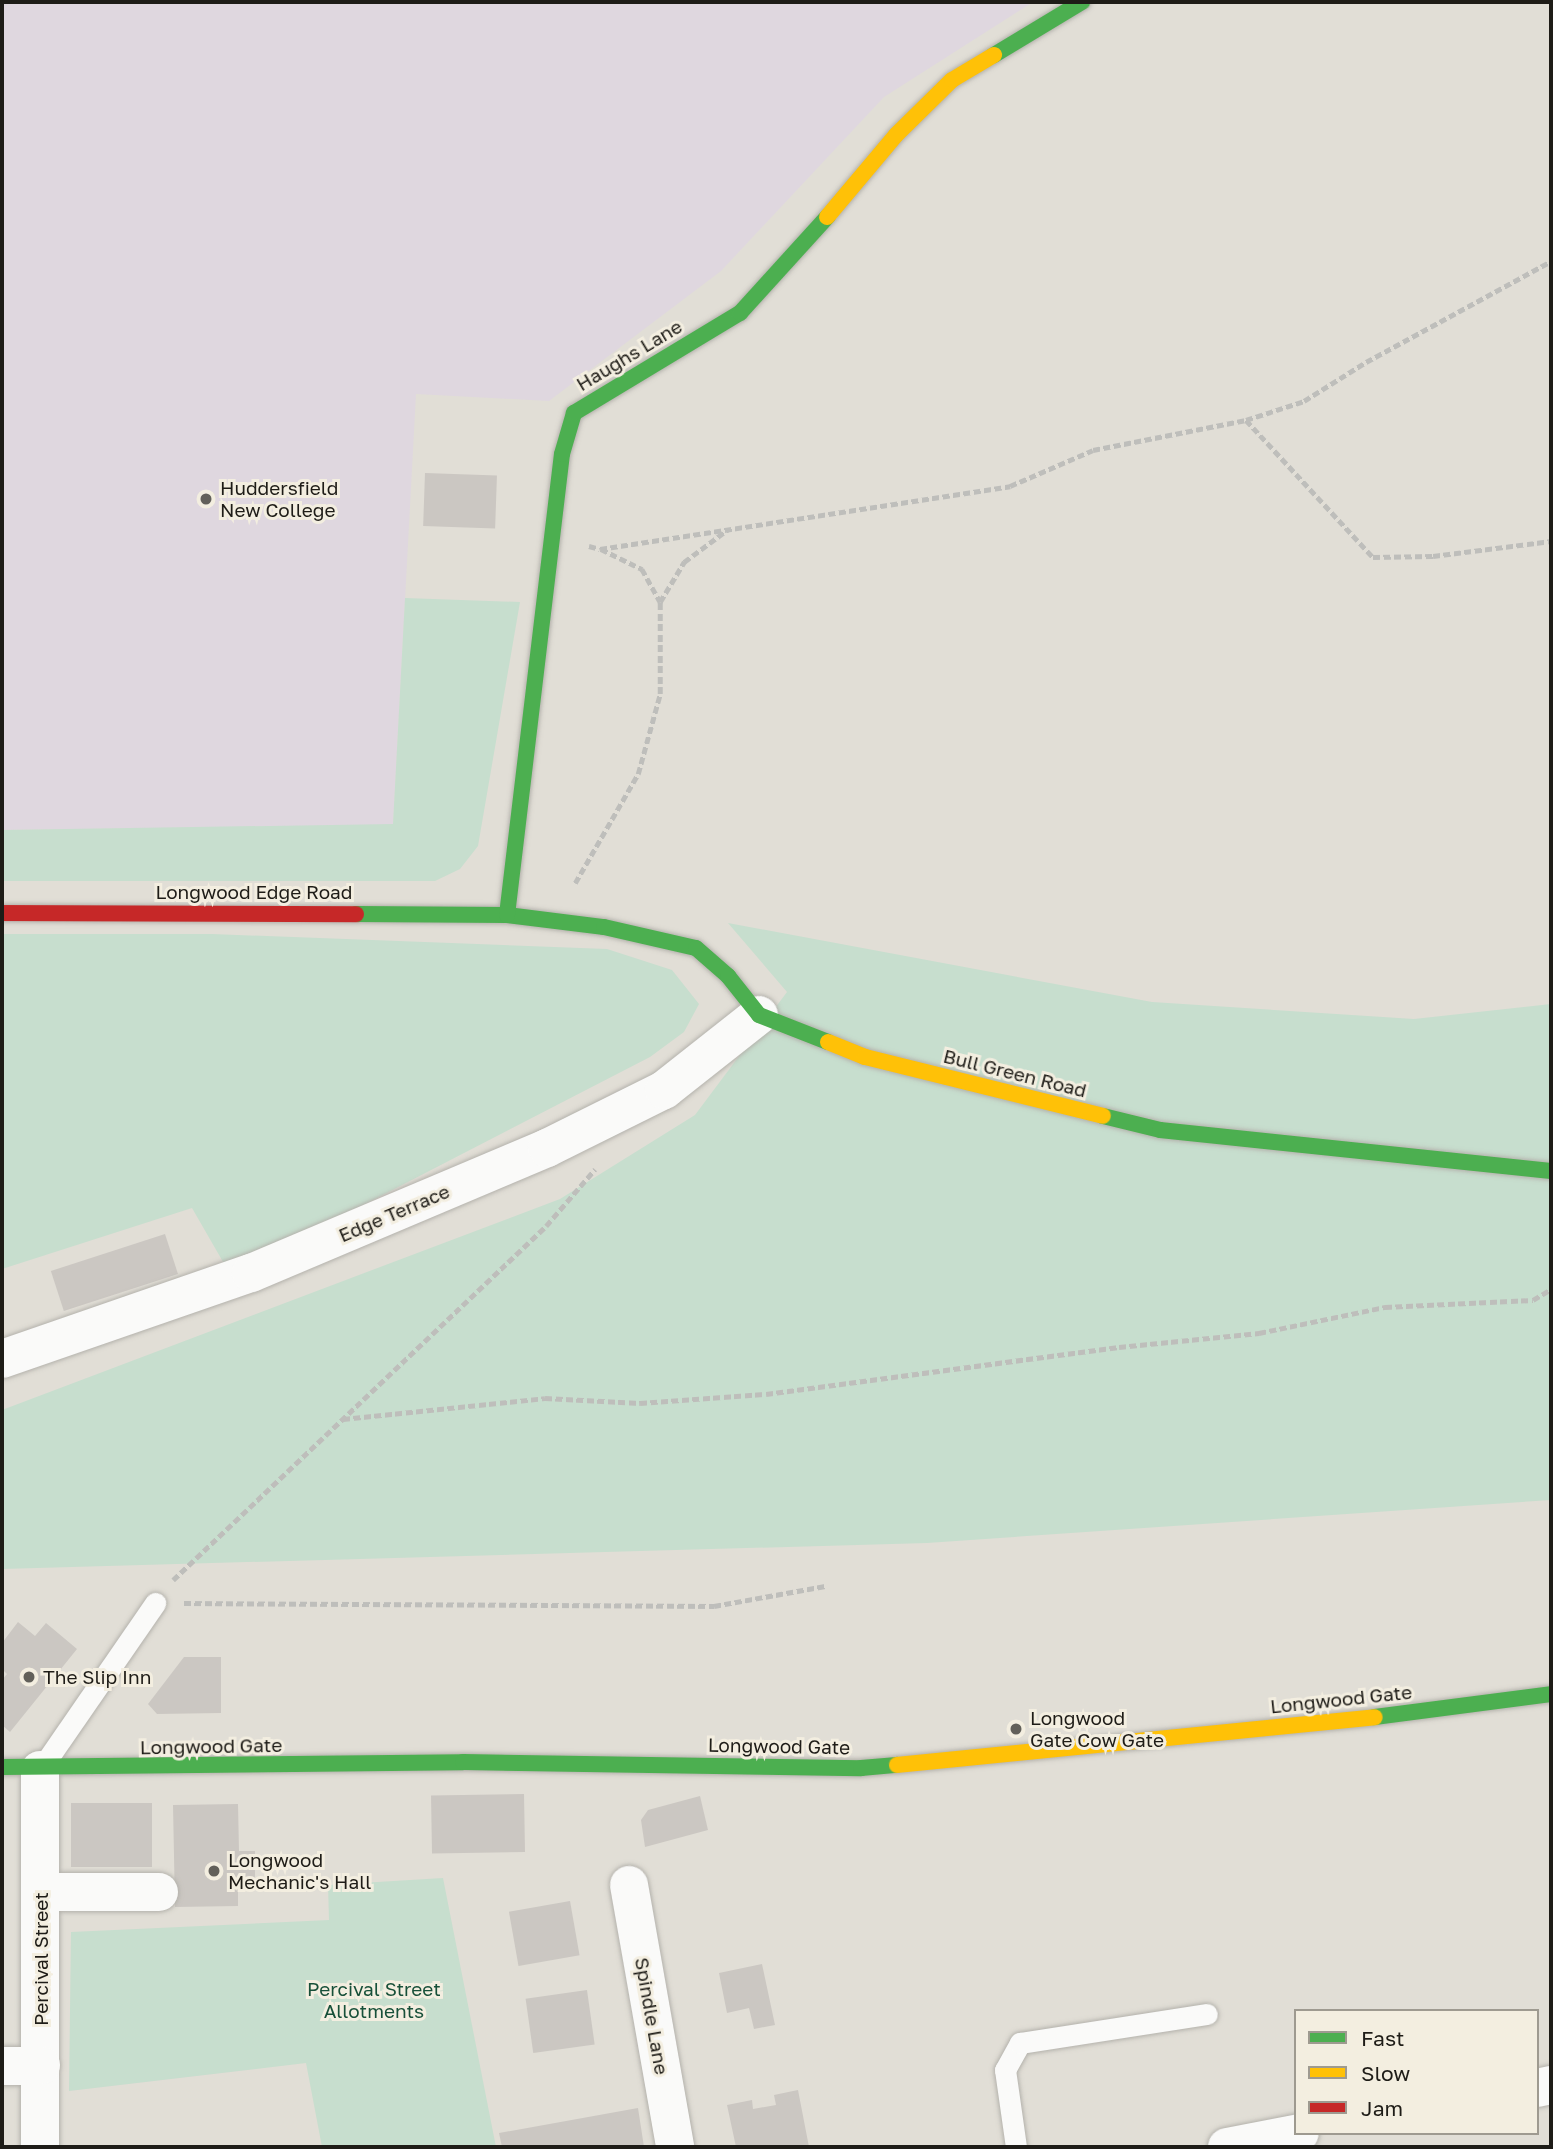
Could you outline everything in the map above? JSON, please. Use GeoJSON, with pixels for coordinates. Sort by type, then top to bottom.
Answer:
{"type":"FeatureCollection","features":[{"type":"Feature","properties":{"kind":"street","name":"Haughs Lane"},"geometry":{"type":"LineString","coordinates":[[507,915],[562,454],[574,414],[740,313],[784,268],[896,135],[952,80],[1082,2]]}},
{"type":"Feature","properties":{"kind":"street","name":"Longwood Edge Road"},"geometry":{"type":"LineString","coordinates":[[2,913],[507,915]]}},
{"type":"Feature","properties":{"kind":"street","name":"Bull Green Road"},"geometry":{"type":"LineString","coordinates":[[507,915],[553,920],[696,948],[728,976],[759,1014],[865,1057],[1160,1130],[1551,1171]]}},
{"type":"Feature","properties":{"kind":"street","name":"Edge Terrace"},"geometry":{"type":"LineString","coordinates":[[2,1359],[251,1273],[547,1148],[664,1090],[759,1014]]}},
{"type":"Feature","properties":{"kind":"street","name":"Longwood Gate"},"geometry":{"type":"LineString","coordinates":[[2,1768],[40,1770],[463,1762],[861,1768],[1355,1720],[1551,1694]]}},
{"type":"Feature","properties":{"kind":"street","name":"Percival Street"},"geometry":{"type":"LineString","coordinates":[[40,1770],[40,2147]]}},
{"type":"Feature","properties":{"kind":"street","name":"Spindle Lane"},"geometry":{"type":"LineString","coordinates":[[629,1885],[675,2147]]}},
{"type":"Feature","properties":{"kind":"street"},"geometry":{"type":"LineString","coordinates":[[41,1892],[159,1892]]}},
{"type":"Feature","properties":{"kind":"street"},"geometry":{"type":"LineString","coordinates":[[2,2066],[41,2065]]}},
{"type":"Feature","properties":{"kind":"street"},"geometry":{"type":"LineString","coordinates":[[1227,2147],[1294,2134]]}},
{"type":"Feature","properties":{"kind":"lane"},"geometry":{"type":"LineString","coordinates":[[40,1770],[155,1603]]}},
{"type":"Feature","properties":{"kind":"lane"},"geometry":{"type":"LineString","coordinates":[[1016,2147],[1005,2070],[1020,2043],[1207,2014]]}},
{"type":"Feature","properties":{"kind":"path"},"geometry":{"type":"LineString","coordinates":[[600,549],[1010,486],[1093,450],[1246,420],[1304,401],[1366,362],[1551,261]]}},
{"type":"Feature","properties":{"kind":"path"},"geometry":{"type":"LineString","coordinates":[[1246,420],[1373,557],[1433,556],[1551,541]]}},
{"type":"Feature","properties":{"kind":"path"},"geometry":{"type":"LineString","coordinates":[[660,602],[684,562],[729,528]]}},
{"type":"Feature","properties":{"kind":"path"},"geometry":{"type":"LineString","coordinates":[[552,538],[600,549],[642,569],[660,602],[660,694],[638,774],[553,920]]}},
{"type":"Feature","properties":{"kind":"path"},"geometry":{"type":"LineString","coordinates":[[155,1603],[163,1590],[546,1226],[600,1163]]}},
{"type":"Feature","properties":{"kind":"path"},"geometry":{"type":"LineString","coordinates":[[343,1419],[545,1398],[640,1403],[766,1394],[1119,1347],[1259,1333],[1385,1307],[1533,1300],[1551,1289]]}},
{"type":"Feature","properties":{"kind":"path"},"geometry":{"type":"LineString","coordinates":[[155,1603],[714,1606],[825,1586]]}},
{"type":"Feature","properties":{"kind":"shaded area","name":"Huddersfield New College"},"geometry":{"type":"Polygon","coordinates":[[[2,2],[1033,2],[884,97],[721,271],[549,401],[416,394],[393,825],[2,830],[2,2]]]}},
{"type":"Feature","properties":{"kind":"green space"},"geometry":{"type":"Polygon","coordinates":[[[405,598],[520,602],[478,846],[460,869],[435,881],[2,881],[2,830],[393,824],[405,598]]]}},
{"type":"Feature","properties":{"kind":"green space"},"geometry":{"type":"Polygon","coordinates":[[[728,923],[1152,1002],[1414,1019],[1551,1004],[1551,1500],[927,1543],[2,1569],[2,1410],[560,1199],[695,1115],[787,992],[728,923]]]}},
{"type":"Feature","properties":{"kind":"green space"},"geometry":{"type":"Polygon","coordinates":[[[2,934],[212,934],[607,949],[672,970],[699,1004],[684,1032],[650,1057],[230,1274],[192,1208],[2,1269],[2,934]]]}},
{"type":"Feature","properties":{"kind":"green space","name":"Percival Street Allotments"},"geometry":{"type":"Polygon","coordinates":[[[443,1878],[496,2147],[322,2147],[306,2063],[69,2091],[71,1932],[329,1920],[328,1885],[443,1878]]]}},
{"type":"Feature","properties":{"kind":"building"},"geometry":{"type":"Polygon","coordinates":[[[425,473],[497,476],[495,528],[423,526],[425,473]]]}},
{"type":"Feature","properties":{"kind":"building"},"geometry":{"type":"Polygon","coordinates":[[[165,1234],[178,1274],[64,1311],[51,1271],[165,1234]]]}},
{"type":"Feature","properties":{"kind":"building","name":"The Slip Inn"},"geometry":{"type":"Polygon","coordinates":[[[18,1622],[35,1636],[46,1623],[77,1649],[10,1732],[2,1725],[2,1680],[7,1674],[2,1669],[2,1643],[18,1622]]]}},
{"type":"Feature","properties":{"kind":"building"},"geometry":{"type":"Polygon","coordinates":[[[184,1657],[221,1657],[221,1713],[157,1714],[148,1704],[184,1657]]]}},
{"type":"Feature","properties":{"kind":"building"},"geometry":{"type":"Polygon","coordinates":[[[524,1794],[525,1852],[432,1854],[431,1796],[524,1794]]]}},
{"type":"Feature","properties":{"kind":"building"},"geometry":{"type":"Polygon","coordinates":[[[700,1796],[708,1830],[645,1847],[641,1820],[648,1810],[700,1796]]]}},
{"type":"Feature","properties":{"kind":"building"},"geometry":{"type":"Polygon","coordinates":[[[71,1803],[152,1803],[152,1867],[71,1867],[71,1803]]]}},
{"type":"Feature","properties":{"kind":"building","name":"Longwood Mechanic's Hall"},"geometry":{"type":"Polygon","coordinates":[[[238,1804],[239,1851],[255,1851],[255,1890],[238,1890],[238,1906],[175,1907],[173,1805],[238,1804]]]}},
{"type":"Feature","properties":{"kind":"building"},"geometry":{"type":"Polygon","coordinates":[[[570,1901],[580,1955],[518,1966],[509,1912],[570,1901]]]}},
{"type":"Feature","properties":{"kind":"building"},"geometry":{"type":"Polygon","coordinates":[[[762,1964],[775,2025],[754,2029],[749,2008],[727,2013],[719,1973],[762,1964]]]}},
{"type":"Feature","properties":{"kind":"building"},"geometry":{"type":"Polygon","coordinates":[[[587,1990],[595,2044],[533,2053],[526,1999],[587,1990]]]}},
{"type":"Feature","properties":{"kind":"building"},"geometry":{"type":"Polygon","coordinates":[[[798,2090],[809,2147],[736,2147],[727,2105],[752,2100],[753,2109],[776,2105],[774,2095],[798,2090]]]}},
{"type":"Feature","properties":{"kind":"building"},"geometry":{"type":"Polygon","coordinates":[[[638,2108],[644,2147],[502,2147],[499,2133],[638,2108]]]}},
{"type":"Feature","properties":{"kind":"traffic: fast"},"geometry":{"type":"LineString","coordinates":[[994,55],[1082,2]]}},
{"type":"Feature","properties":{"kind":"traffic: fast"},"geometry":{"type":"LineString","coordinates":[[507,915],[562,454],[574,413],[740,313],[827,217]]}},
{"type":"Feature","properties":{"kind":"traffic: fast"},"geometry":{"type":"LineString","coordinates":[[356,914],[507,915],[604,927],[696,948],[728,976],[759,1015],[828,1042]]}},
{"type":"Feature","properties":{"kind":"traffic: fast"},"geometry":{"type":"LineString","coordinates":[[1103,1116],[1160,1130],[1551,1171]]}},
{"type":"Feature","properties":{"kind":"traffic: fast"},"geometry":{"type":"LineString","coordinates":[[1375,1717],[1551,1694]]}},
{"type":"Feature","properties":{"kind":"traffic: fast"},"geometry":{"type":"LineString","coordinates":[[2,1767],[463,1762],[861,1768],[897,1765]]}},
{"type":"Feature","properties":{"kind":"traffic: slow"},"geometry":{"type":"LineString","coordinates":[[827,217],[896,135],[952,80],[994,55]]}},
{"type":"Feature","properties":{"kind":"traffic: slow"},"geometry":{"type":"LineString","coordinates":[[828,1042],[865,1057],[1103,1116]]}},
{"type":"Feature","properties":{"kind":"traffic: slow"},"geometry":{"type":"LineString","coordinates":[[897,1765],[1375,1717]]}},
{"type":"Feature","properties":{"kind":"traffic: jam"},"geometry":{"type":"LineString","coordinates":[[2,913],[356,914]]}},
{"type":"Feature","properties":{"kind":"place","name":"Huddersfield New College"},"geometry":{"type":"Point","coordinates":[206,499]}},
{"type":"Feature","properties":{"kind":"place","name":"The Slip Inn"},"geometry":{"type":"Point","coordinates":[29,1677]}},
{"type":"Feature","properties":{"kind":"place","name":"Longwood Gate Cow Gate"},"geometry":{"type":"Point","coordinates":[1016,1729]}},
{"type":"Feature","properties":{"kind":"place","name":"Longwood Mechanic's Hall"},"geometry":{"type":"Point","coordinates":[214,1871]}}]}
